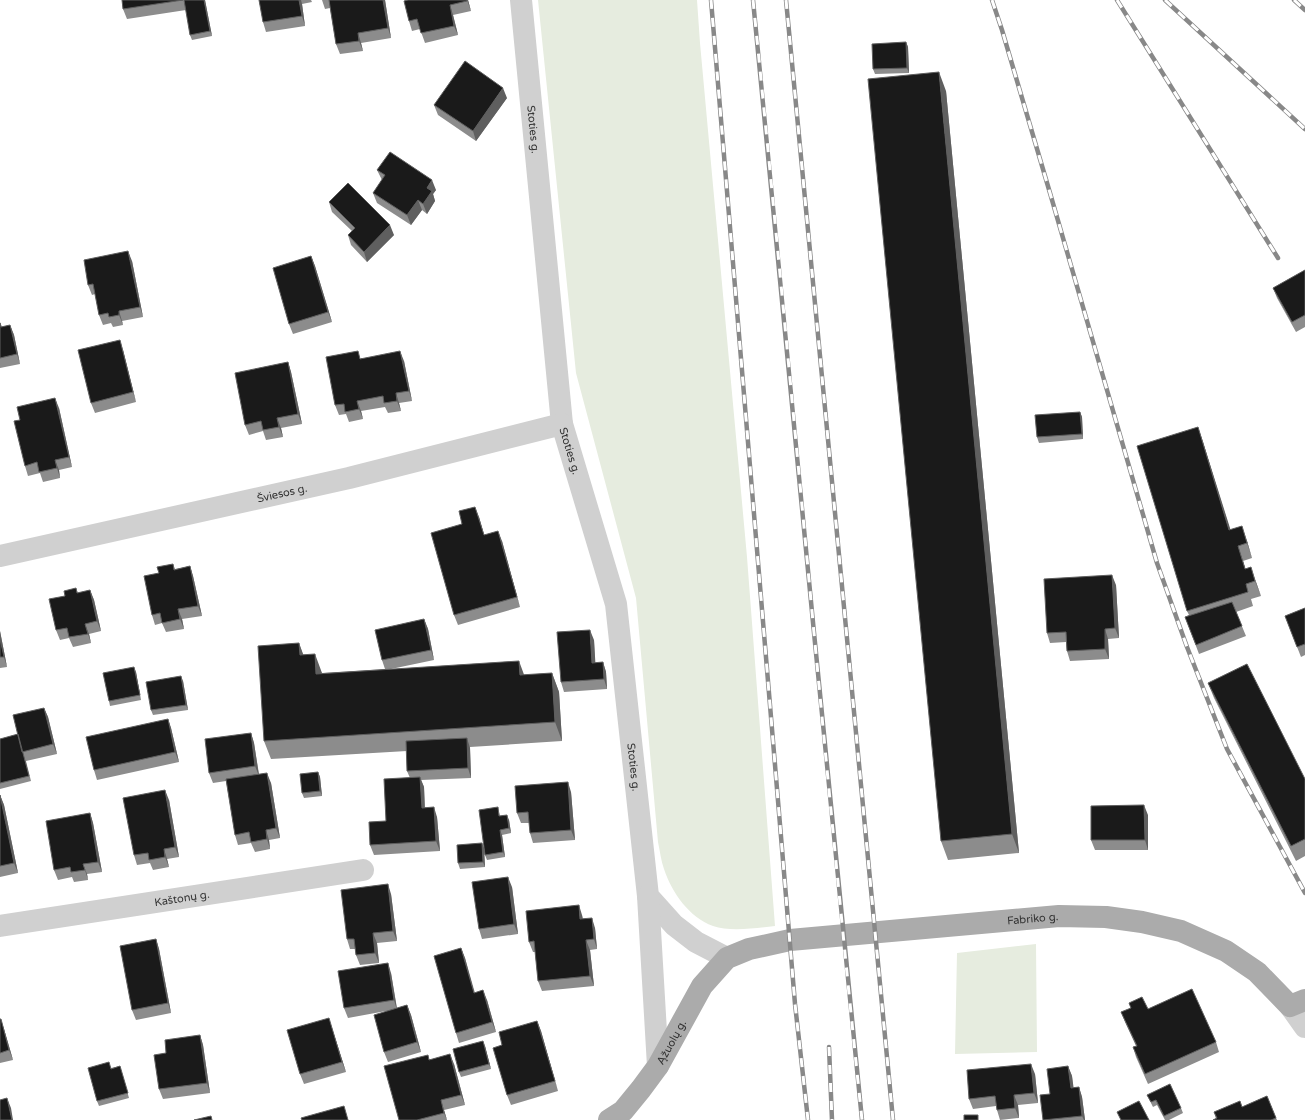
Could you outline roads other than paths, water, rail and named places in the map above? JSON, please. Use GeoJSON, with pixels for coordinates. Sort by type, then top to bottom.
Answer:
{"type":"FeatureCollection","features":[{"type":"Feature","properties":{"kind":"main road","name":"Fabriko g."},"geometry":{"type":"LineString","coordinates":[[727,958],[750,949],[790,940],[1059,916],[1106,917],[1142,922],[1181,932],[1226,951],[1298,1003]]}},
{"type":"Feature","properties":{"kind":"main road","name":"Ąžuolų g."},"geometry":{"type":"LineString","coordinates":[[609,1120],[623,1111],[642,1089],[658,1066],[702,986],[727,958]]}},
{"type":"Feature","properties":{"kind":"street","name":"Stoties g."},"geometry":{"type":"LineString","coordinates":[[521,0],[562,424],[616,604],[648,896],[658,1066]]}},
{"type":"Feature","properties":{"kind":"street","name":"Šviesos g."},"geometry":{"type":"LineString","coordinates":[[0,556],[349,478],[562,424]]}},
{"type":"Feature","properties":{"kind":"street","name":"Kaštonų g."},"geometry":{"type":"LineString","coordinates":[[0,926],[363,870]]}},
{"type":"Feature","properties":{"kind":"street"},"geometry":{"type":"LineString","coordinates":[[648,896],[674,925],[690,938],[727,958]]}},
{"type":"Feature","properties":{"kind":"street","name":"Fabriko g."},"geometry":{"type":"LineString","coordinates":[[1298,1003],[1305,1027]]}},
{"type":"Feature","properties":{"kind":"railway"},"geometry":{"type":"LineString","coordinates":[[711,0],[795,1004],[808,1120]]}},
{"type":"Feature","properties":{"kind":"railway"},"geometry":{"type":"LineString","coordinates":[[753,0],[862,1120]]}},
{"type":"Feature","properties":{"kind":"railway"},"geometry":{"type":"LineString","coordinates":[[786,0],[893,1120]]}},
{"type":"Feature","properties":{"kind":"railway"},"geometry":{"type":"LineString","coordinates":[[992,0],[1050,193],[1157,563],[1187,647],[1227,749],[1305,893]]}},
{"type":"Feature","properties":{"kind":"railway"},"geometry":{"type":"LineString","coordinates":[[1117,0],[1278,258]]}},
{"type":"Feature","properties":{"kind":"railway"},"geometry":{"type":"LineString","coordinates":[[1165,0],[1305,129]]}},
{"type":"Feature","properties":{"kind":"railway"},"geometry":{"type":"LineString","coordinates":[[1294,0],[1305,10]]}},
{"type":"Feature","properties":{"kind":"railway"},"geometry":{"type":"LineString","coordinates":[[829,1047],[832,1120]]}}]}
